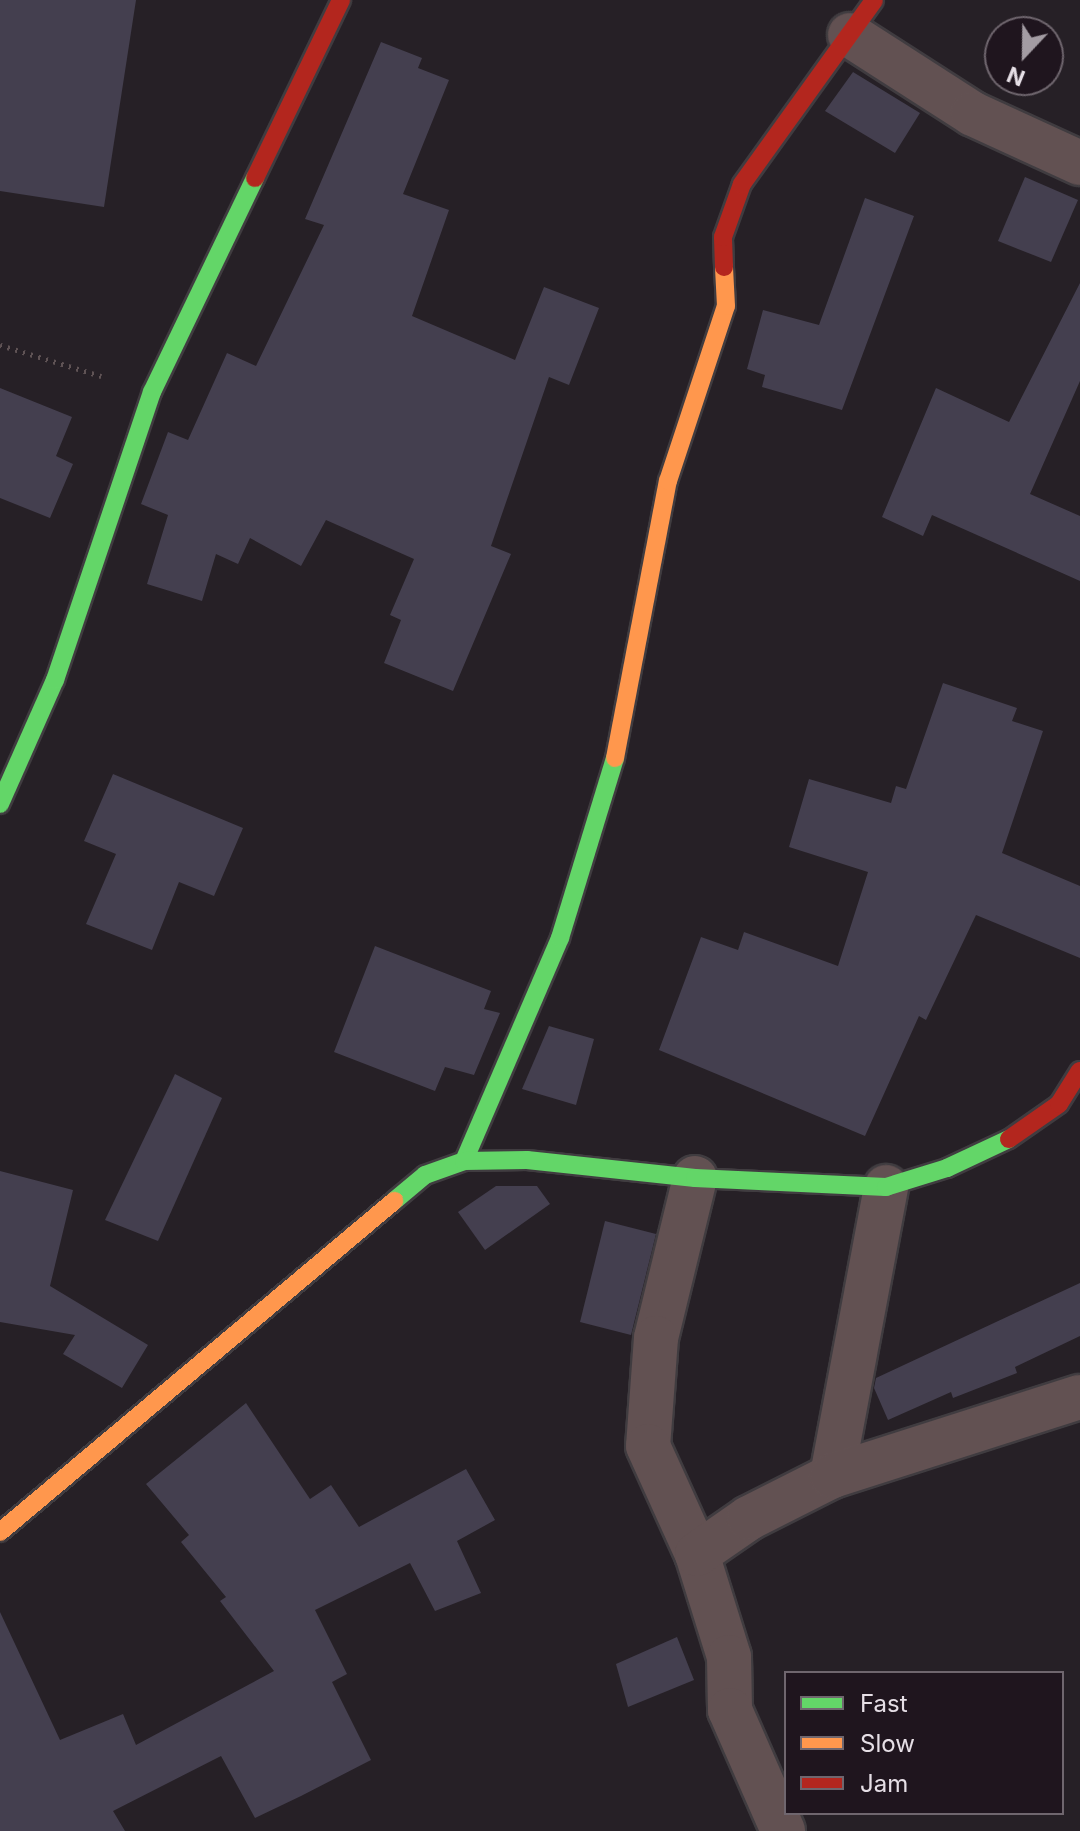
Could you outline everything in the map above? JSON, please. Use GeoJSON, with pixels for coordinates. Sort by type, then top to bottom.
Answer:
{"type":"FeatureCollection","features":[{"type":"Feature","properties":{"kind":"street"},"geometry":{"type":"LineString","coordinates":[[0,804],[55,680],[152,392],[341,0]]}},
{"type":"Feature","properties":{"kind":"street"},"geometry":{"type":"LineString","coordinates":[[464,1161],[560,938],[625,725],[668,481],[726,306],[723,237],[742,184],[862,18],[973,114],[1080,163]]}},
{"type":"Feature","properties":{"kind":"street"},"geometry":{"type":"LineString","coordinates":[[0,1532],[425,1175],[464,1161],[527,1160],[695,1178],[886,1187],[947,1168],[1012,1138],[1059,1104],[1080,1071]]}},
{"type":"Feature","properties":{"kind":"street"},"geometry":{"type":"LineString","coordinates":[[695,1178],[656,1338],[648,1446],[697,1554],[729,1657],[730,1710],[783,1831]]}},
{"type":"Feature","properties":{"kind":"street"},"geometry":{"type":"LineString","coordinates":[[832,1476],[886,1187]]}},
{"type":"Feature","properties":{"kind":"street"},"geometry":{"type":"LineString","coordinates":[[697,1554],[749,1518],[832,1476],[1080,1397]]}},
{"type":"Feature","properties":{"kind":"path"},"geometry":{"type":"LineString","coordinates":[[0,345],[152,392]]}},
{"type":"Feature","properties":{"kind":"building"},"geometry":{"type":"Polygon","coordinates":[[[0,0],[136,0],[104,207],[0,191],[0,0]]]}},
{"type":"Feature","properties":{"kind":"building"},"geometry":{"type":"Polygon","coordinates":[[[381,42],[422,58],[418,68],[449,80],[403,194],[449,210],[412,316],[515,360],[544,287],[599,308],[569,385],[549,377],[491,546],[511,554],[453,691],[384,663],[401,620],[390,615],[414,559],[326,520],[301,566],[250,538],[238,564],[216,554],[202,601],[147,584],[168,515],[141,504],[168,432],[188,440],[227,353],[256,366],[324,225],[305,219],[381,42]]]}},
{"type":"Feature","properties":{"kind":"building"},"geometry":{"type":"Polygon","coordinates":[[[853,72],[920,113],[895,153],[825,111],[853,72]]]}},
{"type":"Feature","properties":{"kind":"building"},"geometry":{"type":"Polygon","coordinates":[[[1025,177],[1078,200],[1051,262],[998,241],[1025,177]]]}},
{"type":"Feature","properties":{"kind":"building"},"geometry":{"type":"Polygon","coordinates":[[[865,198],[914,216],[842,410],[762,387],[765,375],[747,369],[763,310],[819,325],[865,198]]]}},
{"type":"Feature","properties":{"kind":"building"},"geometry":{"type":"Polygon","coordinates":[[[1080,283],[1080,381],[1030,494],[1080,516],[1080,581],[932,515],[923,536],[882,517],[936,388],[1009,422],[1080,283]]]}},
{"type":"Feature","properties":{"kind":"building"},"geometry":{"type":"Polygon","coordinates":[[[0,388],[72,417],[56,456],[73,464],[50,518],[0,498],[0,388]]]}},
{"type":"Feature","properties":{"kind":"building"},"geometry":{"type":"Polygon","coordinates":[[[943,683],[1017,708],[1012,721],[1043,731],[1002,853],[1080,886],[1080,958],[976,915],[926,1020],[919,1016],[865,1136],[659,1050],[701,937],[738,950],[744,932],[838,966],[868,872],[789,847],[809,779],[891,803],[896,786],[906,789],[943,683]]]}},
{"type":"Feature","properties":{"kind":"building"},"geometry":{"type":"Polygon","coordinates":[[[113,774],[243,828],[214,896],[179,882],[152,950],[86,924],[116,854],[84,841],[113,774]]]}},
{"type":"Feature","properties":{"kind":"building"},"geometry":{"type":"Polygon","coordinates":[[[375,946],[491,991],[484,1009],[500,1013],[474,1075],[445,1067],[435,1091],[334,1052],[375,946]]]}},
{"type":"Feature","properties":{"kind":"building"},"geometry":{"type":"Polygon","coordinates":[[[549,1026],[594,1039],[576,1105],[522,1089],[549,1026]]]}},
{"type":"Feature","properties":{"kind":"building"},"geometry":{"type":"Polygon","coordinates":[[[175,1074],[222,1098],[158,1241],[105,1220],[175,1074]]]}},
{"type":"Feature","properties":{"kind":"building"},"geometry":{"type":"Polygon","coordinates":[[[0,1171],[73,1190],[50,1286],[148,1345],[122,1388],[63,1354],[75,1335],[0,1322],[0,1171]]]}},
{"type":"Feature","properties":{"kind":"building"},"geometry":{"type":"Polygon","coordinates":[[[496,1186],[537,1186],[550,1204],[485,1250],[458,1212],[496,1186]]]}},
{"type":"Feature","properties":{"kind":"building"},"geometry":{"type":"Polygon","coordinates":[[[605,1221],[656,1234],[631,1335],[580,1322],[605,1221]]]}},
{"type":"Feature","properties":{"kind":"building"},"geometry":{"type":"Polygon","coordinates":[[[1080,1283],[1080,1336],[1015,1367],[1017,1373],[953,1398],[951,1392],[888,1420],[874,1388],[876,1378],[1080,1283]]]}},
{"type":"Feature","properties":{"kind":"building"},"geometry":{"type":"Polygon","coordinates":[[[246,1403],[310,1499],[331,1485],[359,1527],[466,1469],[495,1520],[457,1541],[481,1593],[435,1611],[410,1563],[315,1610],[347,1674],[332,1682],[371,1760],[301,1796],[255,1818],[221,1756],[113,1811],[125,1831],[0,1831],[0,1612],[60,1740],[123,1714],[136,1745],[274,1671],[220,1601],[226,1597],[181,1542],[189,1535],[146,1484],[246,1403]]]}},
{"type":"Feature","properties":{"kind":"building"},"geometry":{"type":"Polygon","coordinates":[[[677,1637],[694,1680],[628,1707],[616,1664],[677,1637]]]}},
{"type":"Feature","properties":{"kind":"traffic: fast"},"geometry":{"type":"LineString","coordinates":[[0,804],[55,680],[152,392],[255,178]]}},
{"type":"Feature","properties":{"kind":"traffic: fast"},"geometry":{"type":"LineString","coordinates":[[464,1161],[560,938],[615,758]]}},
{"type":"Feature","properties":{"kind":"traffic: fast"},"geometry":{"type":"LineString","coordinates":[[394,1201],[425,1175],[464,1161],[527,1160],[695,1178],[886,1187],[947,1168],[1009,1139]]}},
{"type":"Feature","properties":{"kind":"traffic: slow"},"geometry":{"type":"LineString","coordinates":[[615,758],[668,481],[726,306],[724,267]]}},
{"type":"Feature","properties":{"kind":"traffic: slow"},"geometry":{"type":"LineString","coordinates":[[0,1532],[394,1201]]}},
{"type":"Feature","properties":{"kind":"traffic: jam"},"geometry":{"type":"LineString","coordinates":[[255,178],[341,0]]}},
{"type":"Feature","properties":{"kind":"traffic: jam"},"geometry":{"type":"LineString","coordinates":[[724,267],[723,237],[742,184],[874,0]]}},
{"type":"Feature","properties":{"kind":"traffic: jam"},"geometry":{"type":"LineString","coordinates":[[1009,1139],[1059,1104],[1080,1071]]}}]}
